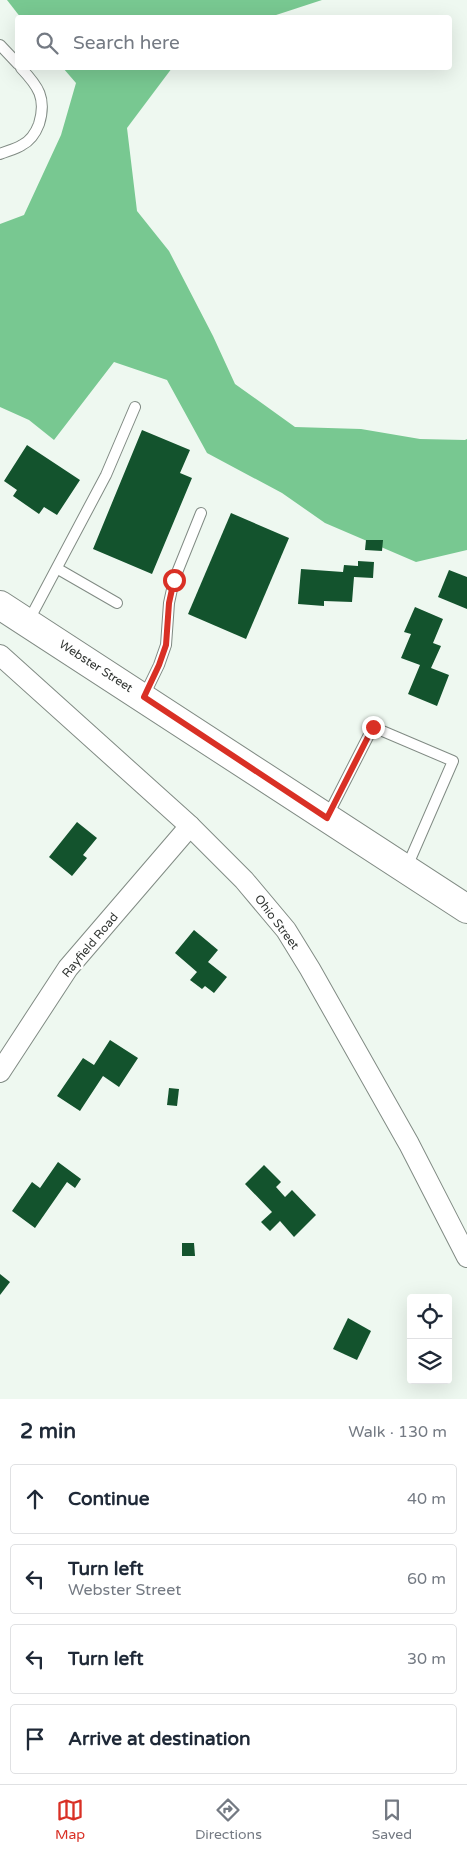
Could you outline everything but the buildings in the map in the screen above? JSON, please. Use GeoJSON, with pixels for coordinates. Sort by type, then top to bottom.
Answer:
{"type":"FeatureCollection","features":[{"type":"Feature","properties":{"kind":"street","name":"Webster Street"},"geometry":{"type":"LineString","coordinates":[[0,605],[467,909]]}},
{"type":"Feature","properties":{"kind":"street","name":"Ohio Street"},"geometry":{"type":"LineString","coordinates":[[0,655],[190,826],[244,880],[286,930],[409,1144],[467,1256]]}},
{"type":"Feature","properties":{"kind":"street","name":"Rayfield Road"},"geometry":{"type":"LineString","coordinates":[[0,1072],[68,968],[190,826]]}},
{"type":"Feature","properties":{"kind":"lane"},"geometry":{"type":"LineString","coordinates":[[0,45],[15,61]]}},
{"type":"Feature","properties":{"kind":"lane"},"geometry":{"type":"LineString","coordinates":[[0,153],[22,145],[30,139],[37,128],[42,113],[40,94],[32,80],[23,70]]}},
{"type":"Feature","properties":{"kind":"lane"},"geometry":{"type":"LineString","coordinates":[[28,622],[58,569],[106,475],[135,407]]}},
{"type":"Feature","properties":{"kind":"lane"},"geometry":{"type":"LineString","coordinates":[[144,697],[166,645],[169,603],[174,580],[201,513]]}},
{"type":"Feature","properties":{"kind":"lane"},"geometry":{"type":"LineString","coordinates":[[58,569],[117,603]]}},
{"type":"Feature","properties":{"kind":"lane"},"geometry":{"type":"LineString","coordinates":[[327,818],[373,727],[453,761],[406,870]]}},
{"type":"Feature","properties":{"kind":"green space"},"geometry":{"type":"Polygon","coordinates":[[[7,0],[322,0],[276,15],[19,15],[7,0]]]}},
{"type":"Feature","properties":{"kind":"green space"},"geometry":{"type":"Polygon","coordinates":[[[65,70],[170,70],[127,128],[137,211],[169,251],[213,336],[235,384],[295,427],[361,429],[420,439],[467,439],[467,550],[416,562],[325,523],[282,493],[207,453],[167,380],[114,362],[54,440],[29,420],[0,407],[0,224],[24,215],[61,135],[76,83],[65,70]]]}},
{"type":"Feature","properties":{"kind":"route"},"geometry":{"type":"LineString","coordinates":[[174,580],[169,603],[166,645],[144,697],[327,818],[373,727]]}}]}
